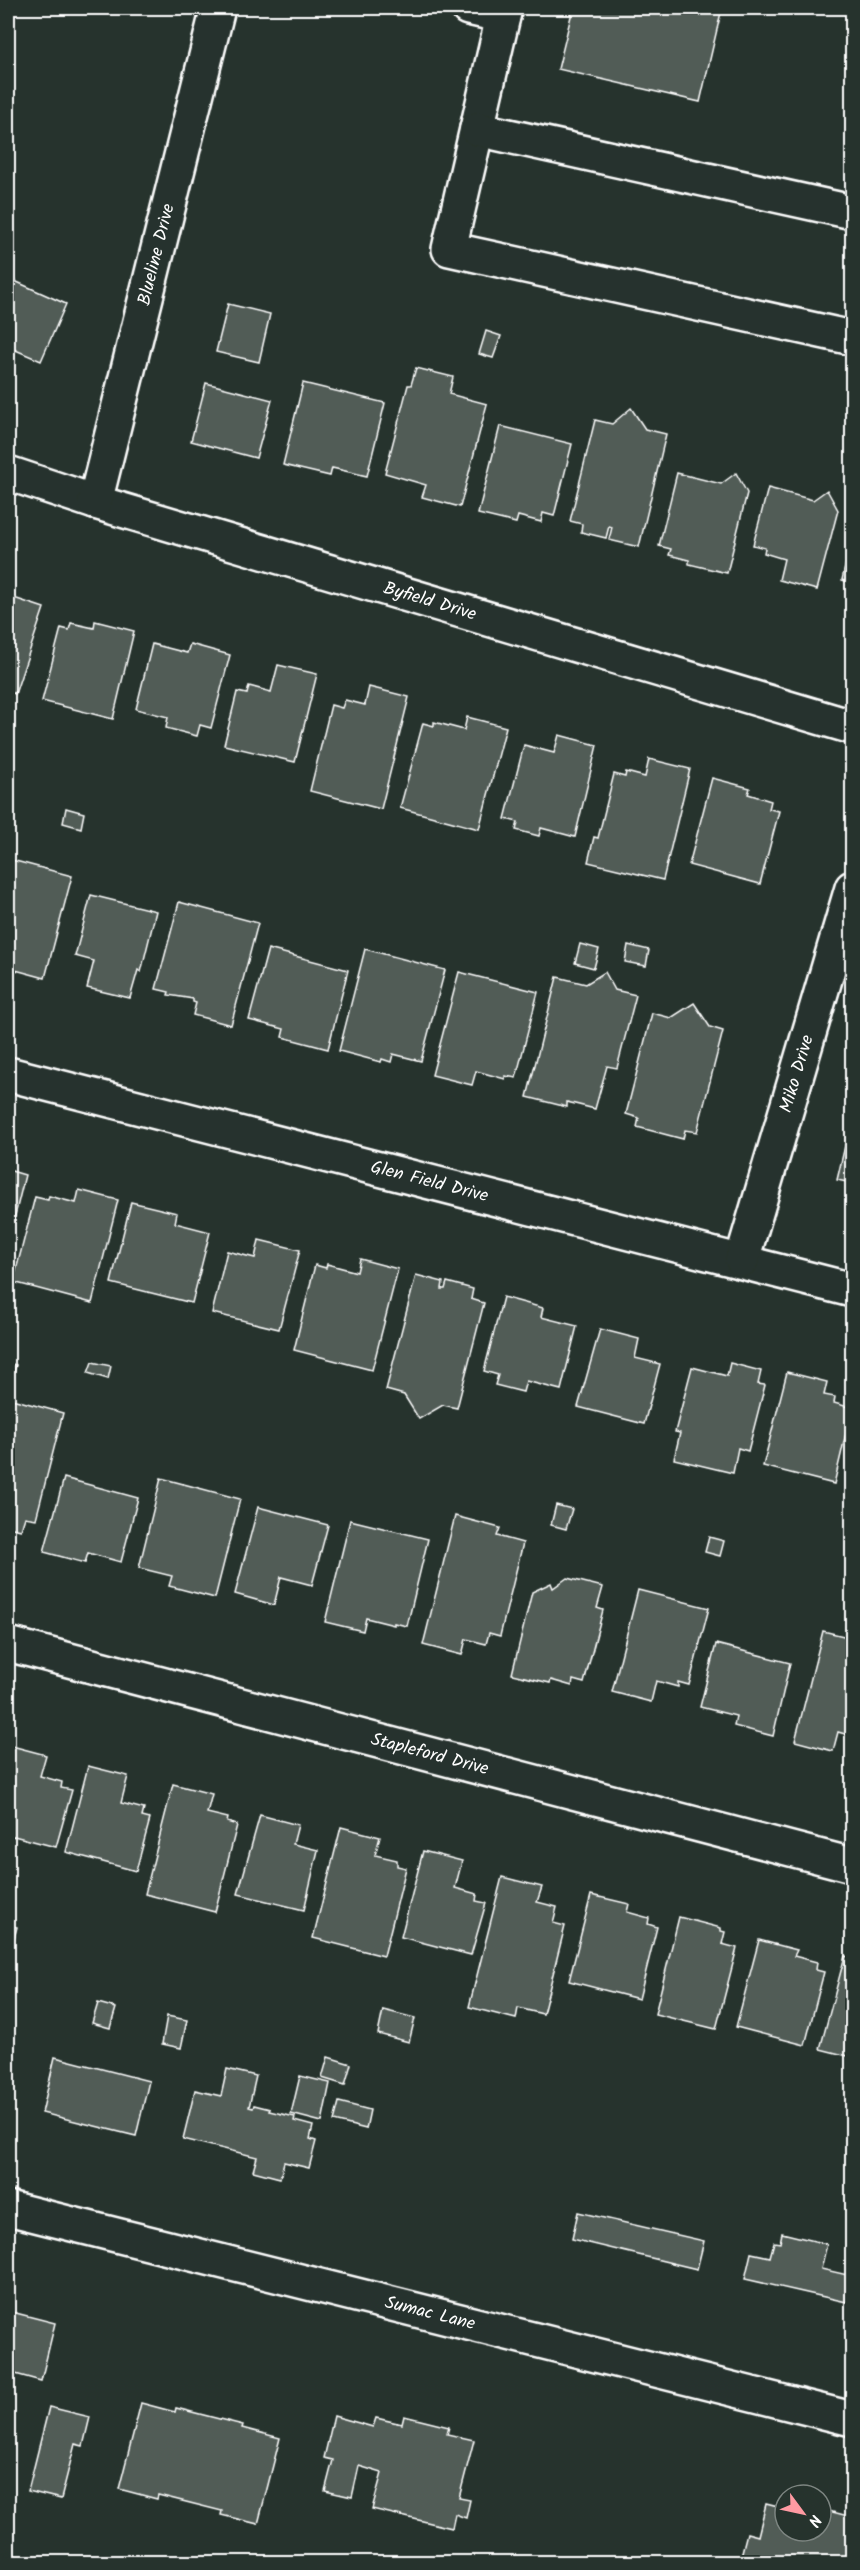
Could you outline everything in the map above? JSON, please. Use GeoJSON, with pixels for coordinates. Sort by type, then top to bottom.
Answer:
{"type":"FeatureCollection","features":[{"type":"Feature","properties":{"kind":"street","name":"Blueline Drive"},"geometry":{"type":"LineString","coordinates":[[95,502],[218,8]]}},
{"type":"Feature","properties":{"kind":"street"},"geometry":{"type":"LineString","coordinates":[[468,8],[504,12],[449,249],[852,338]]}},
{"type":"Feature","properties":{"kind":"street"},"geometry":{"type":"LineString","coordinates":[[477,129],[852,212]]}},
{"type":"Feature","properties":{"kind":"street","name":"Byfield Drive"},"geometry":{"type":"LineString","coordinates":[[8,473],[95,502],[852,727]]}},
{"type":"Feature","properties":{"kind":"street","name":"Miko Drive"},"geometry":{"type":"LineString","coordinates":[[742,1260],[852,888]]}},
{"type":"Feature","properties":{"kind":"street","name":"Glen Field Drive"},"geometry":{"type":"LineString","coordinates":[[8,1074],[852,1290]]}},
{"type":"Feature","properties":{"kind":"street","name":"Stapleford Drive"},"geometry":{"type":"LineString","coordinates":[[8,1644],[852,1865]]}},
{"type":"Feature","properties":{"kind":"street","name":"Sumac Lane"},"geometry":{"type":"LineString","coordinates":[[8,2208],[852,2420]]}},
{"type":"Feature","properties":{"kind":"building"},"geometry":{"type":"Polygon","coordinates":[[[573,8],[722,8],[700,102],[558,69],[573,8]]]}},
{"type":"Feature","properties":{"kind":"building"},"geometry":{"type":"Polygon","coordinates":[[[8,278],[66,304],[41,361],[11,348],[8,356],[8,278]]]}},
{"type":"Feature","properties":{"kind":"building"},"geometry":{"type":"Polygon","coordinates":[[[228,304],[270,314],[259,362],[216,352],[228,304]]]}},
{"type":"Feature","properties":{"kind":"building"},"geometry":{"type":"Polygon","coordinates":[[[486,331],[501,336],[493,358],[479,354],[486,331]]]}},
{"type":"Feature","properties":{"kind":"building"},"geometry":{"type":"Polygon","coordinates":[[[416,368],[453,377],[449,394],[487,404],[460,507],[422,497],[426,485],[385,473],[408,385],[411,385],[416,368]]]}},
{"type":"Feature","properties":{"kind":"building"},"geometry":{"type":"Polygon","coordinates":[[[206,383],[272,400],[256,458],[191,441],[206,383]]]}},
{"type":"Feature","properties":{"kind":"building"},"geometry":{"type":"Polygon","coordinates":[[[303,383],[385,403],[367,476],[332,468],[330,476],[283,465],[303,383]]]}},
{"type":"Feature","properties":{"kind":"building"},"geometry":{"type":"Polygon","coordinates":[[[631,408],[645,429],[666,434],[639,547],[609,540],[612,527],[609,526],[606,538],[581,532],[582,524],[570,521],[595,420],[612,424],[631,408]]]}},
{"type":"Feature","properties":{"kind":"building"},"geometry":{"type":"Polygon","coordinates":[[[500,426],[572,444],[554,516],[543,513],[541,522],[518,516],[516,523],[478,514],[500,426]]]}},
{"type":"Feature","properties":{"kind":"building"},"geometry":{"type":"Polygon","coordinates":[[[677,473],[721,484],[736,473],[747,493],[727,573],[689,564],[689,560],[669,555],[671,549],[659,546],[677,473]]]}},
{"type":"Feature","properties":{"kind":"building"},"geometry":{"type":"Polygon","coordinates":[[[768,488],[813,500],[827,490],[838,510],[817,590],[779,580],[784,559],[764,553],[765,548],[753,545],[768,488]]]}},
{"type":"Feature","properties":{"kind":"building"},"geometry":{"type":"Polygon","coordinates":[[[852,537],[852,583],[842,580],[852,537]]]}},
{"type":"Feature","properties":{"kind":"building"},"geometry":{"type":"Polygon","coordinates":[[[8,596],[44,608],[15,694],[8,691],[8,596]]]}},
{"type":"Feature","properties":{"kind":"building"},"geometry":{"type":"Polygon","coordinates":[[[95,621],[134,631],[113,719],[42,701],[61,628],[69,630],[71,623],[94,628],[95,621]]]}},
{"type":"Feature","properties":{"kind":"building"},"geometry":{"type":"Polygon","coordinates":[[[152,644],[187,653],[190,644],[230,655],[211,728],[200,725],[197,736],[166,728],[168,717],[136,709],[152,644]]]}},
{"type":"Feature","properties":{"kind":"building"},"geometry":{"type":"Polygon","coordinates":[[[278,665],[317,674],[295,762],[224,745],[237,692],[247,694],[249,686],[271,692],[278,665]]]}},
{"type":"Feature","properties":{"kind":"building"},"geometry":{"type":"Polygon","coordinates":[[[369,687],[409,697],[381,809],[310,791],[331,705],[342,708],[345,700],[365,705],[369,687]]]}},
{"type":"Feature","properties":{"kind":"building"},"geometry":{"type":"Polygon","coordinates":[[[467,717],[506,727],[479,829],[400,808],[423,723],[434,726],[434,722],[464,730],[467,717]]]}},
{"type":"Feature","properties":{"kind":"building"},"geometry":{"type":"Polygon","coordinates":[[[559,735],[597,745],[575,837],[541,828],[539,836],[516,830],[518,822],[505,819],[524,745],[554,753],[559,735]]]}},
{"type":"Feature","properties":{"kind":"building"},"geometry":{"type":"Polygon","coordinates":[[[649,759],[690,769],[663,880],[588,862],[594,837],[598,838],[614,774],[625,777],[626,772],[645,777],[649,759]]]}},
{"type":"Feature","properties":{"kind":"building"},"geometry":{"type":"Polygon","coordinates":[[[712,778],[750,788],[748,794],[771,801],[769,809],[779,811],[760,884],[689,865],[712,778]]]}},
{"type":"Feature","properties":{"kind":"building"},"geometry":{"type":"Polygon","coordinates":[[[66,808],[84,813],[81,828],[63,823],[66,808]]]}},
{"type":"Feature","properties":{"kind":"building"},"geometry":{"type":"Polygon","coordinates":[[[8,859],[72,876],[45,978],[8,968],[8,859]]]}},
{"type":"Feature","properties":{"kind":"building"},"geometry":{"type":"Polygon","coordinates":[[[91,895],[156,911],[141,972],[138,970],[130,998],[87,988],[94,961],[75,956],[91,895]]]}},
{"type":"Feature","properties":{"kind":"building"},"geometry":{"type":"Polygon","coordinates":[[[179,902],[258,923],[231,1025],[193,1015],[196,1003],[193,999],[168,995],[169,992],[156,989],[179,902]]]}},
{"type":"Feature","properties":{"kind":"building"},"geometry":{"type":"Polygon","coordinates":[[[580,944],[599,949],[594,968],[575,963],[580,944]]]}},
{"type":"Feature","properties":{"kind":"building"},"geometry":{"type":"Polygon","coordinates":[[[628,945],[649,950],[646,966],[625,962],[628,945]]]}},
{"type":"Feature","properties":{"kind":"building"},"geometry":{"type":"Polygon","coordinates":[[[268,949],[348,970],[328,1049],[282,1037],[284,1029],[249,1020],[268,949]]]}},
{"type":"Feature","properties":{"kind":"building"},"geometry":{"type":"Polygon","coordinates":[[[365,949],[445,970],[421,1061],[393,1054],[391,1062],[382,1059],[381,1062],[339,1051],[365,949]]]}},
{"type":"Feature","properties":{"kind":"building"},"geometry":{"type":"Polygon","coordinates":[[[459,972],[538,992],[516,1078],[505,1076],[505,1079],[476,1071],[472,1085],[432,1075],[459,972]]]}},
{"type":"Feature","properties":{"kind":"building"},"geometry":{"type":"Polygon","coordinates":[[[605,972],[615,990],[636,995],[617,1068],[607,1066],[595,1109],[567,1102],[567,1107],[527,1097],[557,977],[586,984],[605,972]]]}},
{"type":"Feature","properties":{"kind":"building"},"geometry":{"type":"Polygon","coordinates":[[[694,1003],[710,1027],[723,1031],[697,1132],[685,1130],[683,1139],[637,1127],[639,1118],[626,1114],[652,1013],[671,1018],[694,1003]]]}},
{"type":"Feature","properties":{"kind":"building"},"geometry":{"type":"Polygon","coordinates":[[[852,1116],[852,1183],[837,1180],[852,1116]]]}},
{"type":"Feature","properties":{"kind":"building"},"geometry":{"type":"Polygon","coordinates":[[[8,1170],[25,1175],[8,1244],[8,1170]]]}},
{"type":"Feature","properties":{"kind":"building"},"geometry":{"type":"Polygon","coordinates":[[[79,1190],[118,1200],[92,1303],[13,1282],[35,1197],[48,1200],[49,1196],[76,1203],[79,1190]]]}},
{"type":"Feature","properties":{"kind":"building"},"geometry":{"type":"Polygon","coordinates":[[[131,1202],[177,1213],[175,1223],[210,1232],[192,1303],[111,1283],[131,1202]]]}},
{"type":"Feature","properties":{"kind":"building"},"geometry":{"type":"Polygon","coordinates":[[[259,1240],[300,1250],[279,1329],[212,1313],[227,1251],[255,1258],[259,1240]]]}},
{"type":"Feature","properties":{"kind":"building"},"geometry":{"type":"Polygon","coordinates":[[[360,1259],[398,1269],[372,1370],[294,1350],[315,1265],[326,1268],[327,1264],[357,1272],[360,1259]]]}},
{"type":"Feature","properties":{"kind":"building"},"geometry":{"type":"Polygon","coordinates":[[[416,1275],[443,1282],[442,1289],[445,1289],[447,1282],[473,1289],[471,1299],[484,1303],[457,1408],[443,1405],[419,1419],[404,1395],[386,1390],[416,1275]]]}},
{"type":"Feature","properties":{"kind":"building"},"geometry":{"type":"Polygon","coordinates":[[[503,1297],[543,1308],[541,1317],[577,1326],[561,1390],[526,1381],[523,1392],[495,1385],[498,1375],[484,1371],[503,1297]]]}},
{"type":"Feature","properties":{"kind":"building"},"geometry":{"type":"Polygon","coordinates":[[[600,1329],[639,1339],[635,1358],[660,1364],[644,1424],[578,1407],[600,1329]]]}},
{"type":"Feature","properties":{"kind":"building"},"geometry":{"type":"Polygon","coordinates":[[[92,1362],[111,1366],[108,1379],[88,1373],[92,1362]]]}},
{"type":"Feature","properties":{"kind":"building"},"geometry":{"type":"Polygon","coordinates":[[[8,1363],[16,1365],[9,1388],[8,1387],[8,1363]]]}},
{"type":"Feature","properties":{"kind":"building"},"geometry":{"type":"Polygon","coordinates":[[[730,1363],[761,1371],[758,1384],[765,1385],[748,1451],[738,1448],[733,1473],[674,1459],[680,1433],[675,1432],[692,1367],[727,1376],[730,1363]]]}},
{"type":"Feature","properties":{"kind":"building"},"geometry":{"type":"Polygon","coordinates":[[[787,1372],[827,1382],[824,1395],[835,1397],[834,1403],[852,1408],[834,1484],[763,1466],[787,1372]]]}},
{"type":"Feature","properties":{"kind":"building"},"geometry":{"type":"Polygon","coordinates":[[[12,1399],[63,1413],[36,1519],[25,1517],[21,1530],[8,1527],[8,1417],[12,1399]]]}},
{"type":"Feature","properties":{"kind":"building"},"geometry":{"type":"Polygon","coordinates":[[[64,1478],[138,1498],[121,1562],[88,1553],[85,1563],[44,1552],[64,1478]]]}},
{"type":"Feature","properties":{"kind":"building"},"geometry":{"type":"Polygon","coordinates":[[[161,1478],[240,1499],[215,1598],[169,1586],[172,1576],[139,1568],[161,1478]]]}},
{"type":"Feature","properties":{"kind":"building"},"geometry":{"type":"Polygon","coordinates":[[[556,1505],[572,1509],[566,1529],[551,1525],[556,1505]]]}},
{"type":"Feature","properties":{"kind":"building"},"geometry":{"type":"Polygon","coordinates":[[[258,1507],[328,1525],[312,1585],[281,1577],[274,1605],[235,1594],[258,1507]]]}},
{"type":"Feature","properties":{"kind":"building"},"geometry":{"type":"Polygon","coordinates":[[[455,1516],[500,1528],[497,1536],[523,1543],[500,1636],[489,1633],[486,1644],[466,1639],[462,1655],[423,1645],[455,1516]]]}},
{"type":"Feature","properties":{"kind":"building"},"geometry":{"type":"Polygon","coordinates":[[[350,1520],[428,1539],[407,1626],[366,1618],[363,1631],[325,1622],[350,1520]]]}},
{"type":"Feature","properties":{"kind":"building"},"geometry":{"type":"Polygon","coordinates":[[[709,1537],[724,1541],[720,1556],[705,1552],[709,1537]]]}},
{"type":"Feature","properties":{"kind":"building"},"geometry":{"type":"Polygon","coordinates":[[[567,1578],[603,1587],[597,1608],[603,1610],[584,1683],[573,1680],[572,1686],[512,1674],[532,1592],[551,1583],[553,1588],[567,1578]]]}},
{"type":"Feature","properties":{"kind":"building"},"geometry":{"type":"Polygon","coordinates":[[[638,1590],[709,1608],[689,1685],[678,1682],[678,1687],[656,1681],[651,1702],[612,1692],[638,1590]]]}},
{"type":"Feature","properties":{"kind":"building"},"geometry":{"type":"Polygon","coordinates":[[[823,1631],[852,1638],[852,1736],[838,1732],[833,1751],[795,1741],[823,1631]]]}},
{"type":"Feature","properties":{"kind":"building"},"geometry":{"type":"Polygon","coordinates":[[[716,1644],[790,1663],[773,1736],[734,1726],[736,1716],[700,1707],[716,1644]]]}},
{"type":"Feature","properties":{"kind":"building"},"geometry":{"type":"Polygon","coordinates":[[[8,1745],[46,1755],[40,1776],[62,1782],[61,1788],[72,1790],[56,1847],[14,1836],[8,1839],[8,1745]]]}},
{"type":"Feature","properties":{"kind":"building"},"geometry":{"type":"Polygon","coordinates":[[[88,1766],[128,1776],[121,1803],[144,1809],[142,1817],[150,1819],[136,1871],[66,1852],[88,1766]]]}},
{"type":"Feature","properties":{"kind":"building"},"geometry":{"type":"Polygon","coordinates":[[[173,1784],[212,1794],[207,1813],[228,1818],[227,1822],[237,1825],[215,1912],[145,1894],[173,1784]]]}},
{"type":"Feature","properties":{"kind":"building"},"geometry":{"type":"Polygon","coordinates":[[[260,1815],[298,1825],[293,1844],[318,1850],[304,1910],[238,1894],[260,1815]]]}},
{"type":"Feature","properties":{"kind":"building"},"geometry":{"type":"Polygon","coordinates":[[[341,1827],[380,1837],[375,1855],[397,1860],[397,1866],[406,1868],[384,1956],[313,1938],[341,1827]]]}},
{"type":"Feature","properties":{"kind":"building"},"geometry":{"type":"Polygon","coordinates":[[[423,1851],[462,1861],[455,1888],[477,1894],[476,1901],[486,1903],[471,1955],[401,1937],[423,1851]]]}},
{"type":"Feature","properties":{"kind":"building"},"geometry":{"type":"Polygon","coordinates":[[[502,1877],[542,1887],[537,1902],[557,1907],[553,1923],[565,1926],[543,2014],[518,2008],[516,2019],[469,2007],[502,1877]]]}},
{"type":"Feature","properties":{"kind":"building"},"geometry":{"type":"Polygon","coordinates":[[[591,1895],[629,1904],[627,1912],[649,1918],[648,1924],[657,1927],[639,1999],[569,1981],[591,1895]]]}},
{"type":"Feature","properties":{"kind":"building"},"geometry":{"type":"Polygon","coordinates":[[[679,1917],[721,1928],[721,1931],[725,1932],[722,1944],[737,1948],[716,2029],[655,2014],[679,1917]]]}},
{"type":"Feature","properties":{"kind":"building"},"geometry":{"type":"Polygon","coordinates":[[[8,1925],[17,1927],[9,1957],[8,1957],[8,1925]]]}},
{"type":"Feature","properties":{"kind":"building"},"geometry":{"type":"Polygon","coordinates":[[[759,1940],[797,1950],[794,1956],[817,1962],[816,1970],[824,1972],[805,2045],[736,2027],[759,1940]]]}},
{"type":"Feature","properties":{"kind":"building"},"geometry":{"type":"Polygon","coordinates":[[[845,1956],[852,1958],[852,2057],[820,2049],[845,1956]]]}},
{"type":"Feature","properties":{"kind":"building"},"geometry":{"type":"Polygon","coordinates":[[[98,2003],[116,2008],[110,2028],[92,2023],[98,2003]]]}},
{"type":"Feature","properties":{"kind":"building"},"geometry":{"type":"Polygon","coordinates":[[[383,2010],[415,2018],[409,2042],[378,2034],[383,2010]]]}},
{"type":"Feature","properties":{"kind":"building"},"geometry":{"type":"Polygon","coordinates":[[[167,2016],[187,2020],[181,2048],[162,2044],[167,2016]]]}},
{"type":"Feature","properties":{"kind":"building"},"geometry":{"type":"Polygon","coordinates":[[[55,2057],[149,2081],[136,2136],[42,2113],[55,2057]]]}},
{"type":"Feature","properties":{"kind":"building"},"geometry":{"type":"Polygon","coordinates":[[[328,2057],[351,2064],[345,2085],[322,2078],[328,2057]]]}},
{"type":"Feature","properties":{"kind":"building"},"geometry":{"type":"Polygon","coordinates":[[[227,2069],[256,2076],[249,2107],[253,2108],[254,2105],[270,2109],[269,2111],[295,2117],[294,2121],[313,2126],[310,2139],[316,2141],[309,2168],[284,2162],[280,2178],[253,2171],[257,2157],[183,2139],[195,2090],[221,2096],[227,2069]]]}},
{"type":"Feature","properties":{"kind":"building"},"geometry":{"type":"Polygon","coordinates":[[[300,2076],[330,2083],[322,2122],[291,2114],[300,2076]]]}},
{"type":"Feature","properties":{"kind":"building"},"geometry":{"type":"Polygon","coordinates":[[[339,2102],[370,2110],[366,2129],[334,2121],[339,2102]]]}},
{"type":"Feature","properties":{"kind":"building"},"geometry":{"type":"Polygon","coordinates":[[[578,2212],[704,2241],[697,2269],[572,2239],[578,2212]]]}},
{"type":"Feature","properties":{"kind":"building"},"geometry":{"type":"Polygon","coordinates":[[[782,2233],[827,2244],[821,2269],[852,2276],[851,2303],[745,2279],[751,2253],[770,2257],[774,2242],[780,2243],[782,2233]]]}},
{"type":"Feature","properties":{"kind":"building"},"geometry":{"type":"Polygon","coordinates":[[[8,2311],[55,2323],[41,2381],[8,2372],[8,2311]]]}},
{"type":"Feature","properties":{"kind":"building"},"geometry":{"type":"Polygon","coordinates":[[[141,2403],[175,2412],[176,2408],[243,2425],[242,2428],[280,2438],[258,2524],[221,2515],[222,2511],[158,2495],[157,2499],[119,2489],[141,2403]]]}},
{"type":"Feature","properties":{"kind":"building"},"geometry":{"type":"Polygon","coordinates":[[[49,2407],[90,2417],[83,2446],[75,2444],[61,2499],[28,2491],[49,2407]]]}},
{"type":"Feature","properties":{"kind":"building"},"geometry":{"type":"Polygon","coordinates":[[[334,2416],[373,2427],[376,2418],[402,2424],[404,2416],[449,2427],[447,2434],[474,2440],[459,2498],[470,2500],[466,2518],[455,2514],[452,2528],[372,2509],[382,2473],[359,2466],[352,2497],[325,2491],[333,2460],[324,2458],[334,2416]]]}},
{"type":"Feature","properties":{"kind":"building"},"geometry":{"type":"Polygon","coordinates":[[[766,2504],[773,2506],[773,2543],[833,2543],[833,2512],[852,2517],[852,2562],[750,2562],[751,2558],[741,2556],[747,2533],[758,2536],[766,2504]]]}}]}
